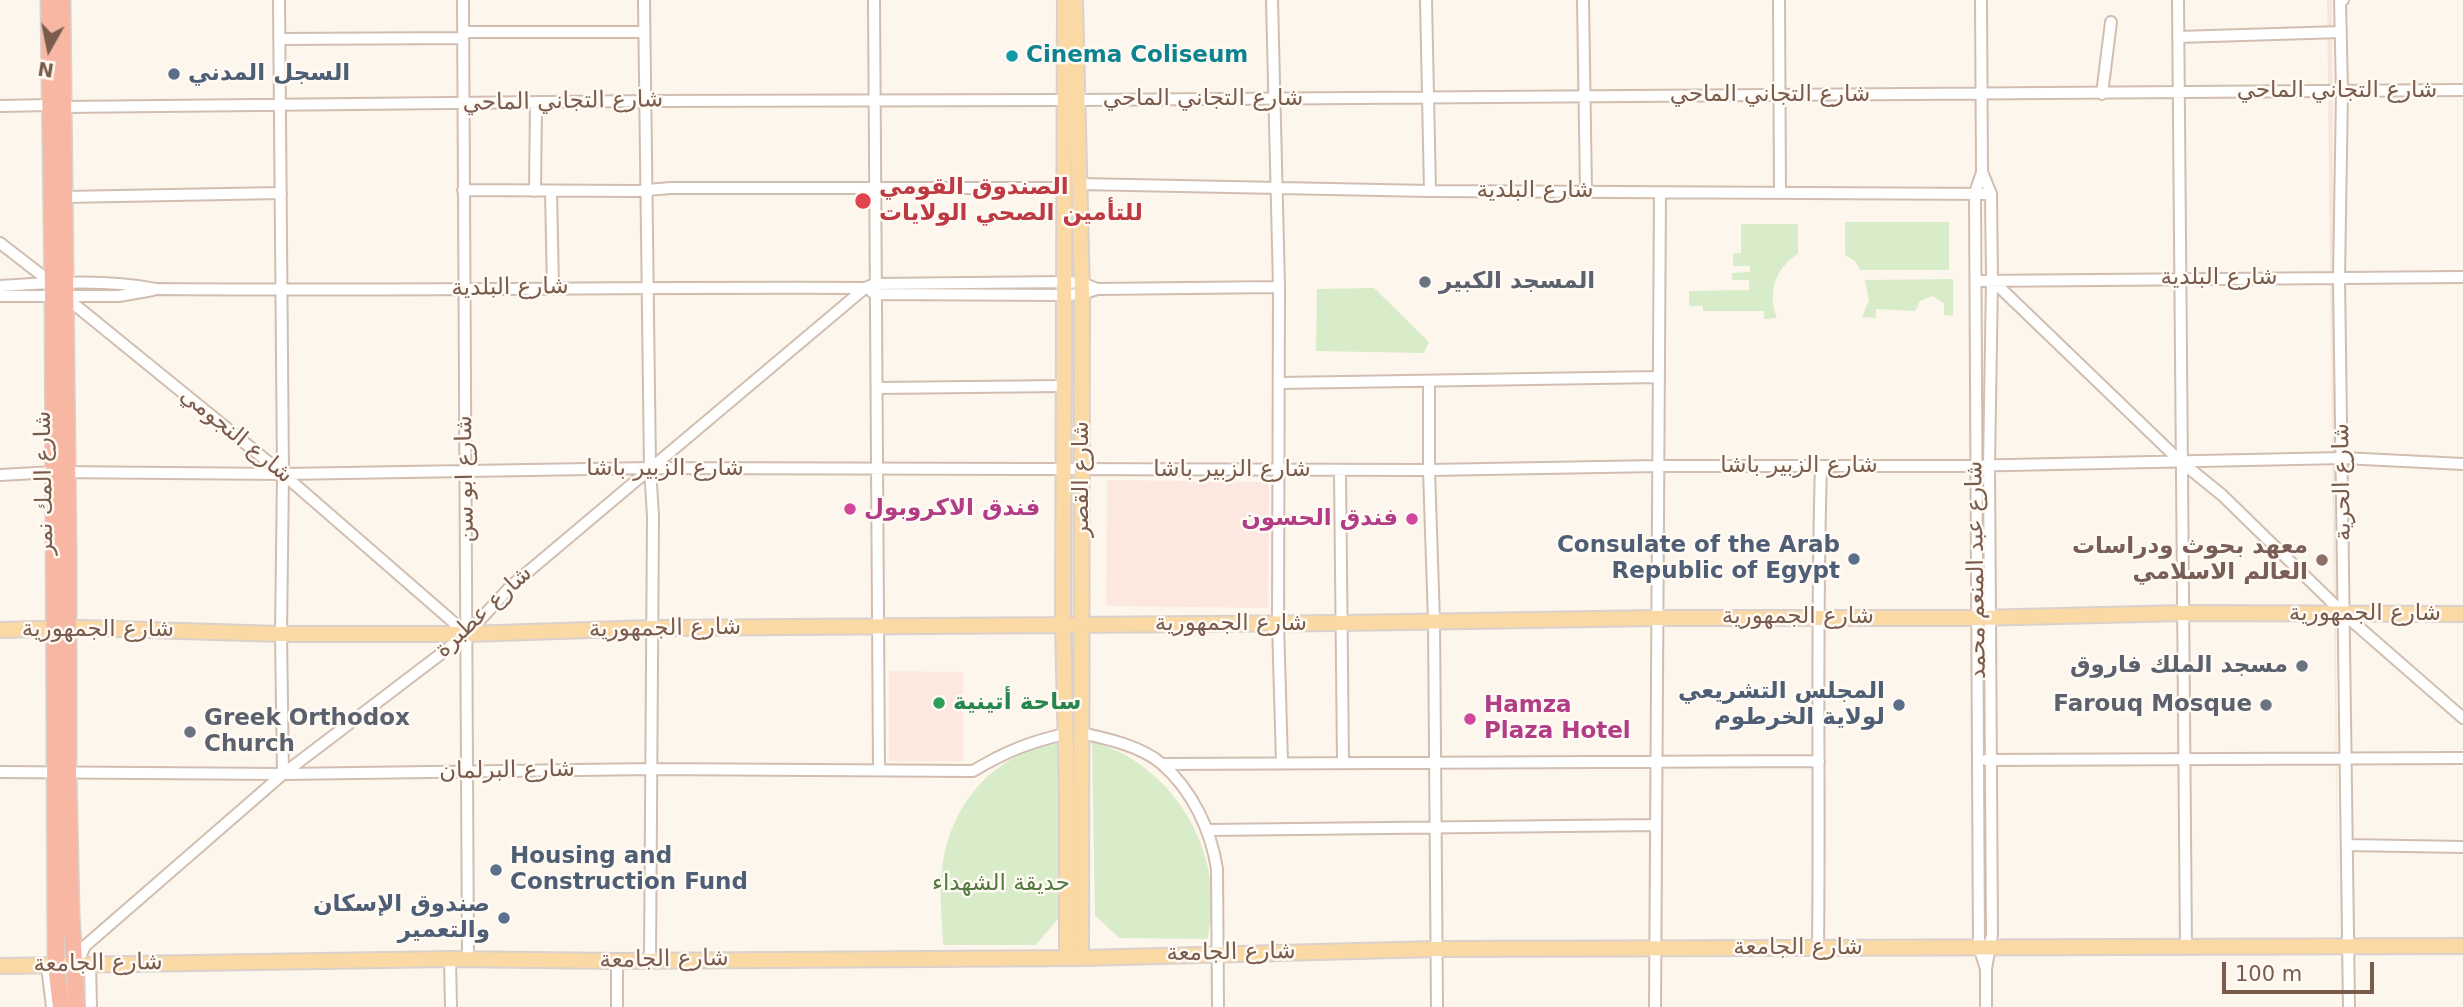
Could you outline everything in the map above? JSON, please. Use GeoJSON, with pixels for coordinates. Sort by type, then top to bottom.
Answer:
{"type":"FeatureCollection","features":[{"type":"Feature","properties":{"kind":"highway","name":"شارع المك نمر"},"geometry":{"type":"LineString","coordinates":[[49,0],[64,197],[59,290]]}},
{"type":"Feature","properties":{"kind":"highway","name":"شارع المك نمر"},"geometry":{"type":"LineString","coordinates":[[62,0],[56,106],[62,772],[71,913],[83,965],[78,1007]]}},
{"type":"Feature","properties":{"kind":"highway","name":"شارع المك نمر"},"geometry":{"type":"LineString","coordinates":[[61,1007],[51,965],[62,772]]}},
{"type":"Feature","properties":{"kind":"main road","name":"شارع القصر"},"geometry":{"type":"LineString","coordinates":[[1065,0],[1070,100],[1079,184],[1082,288],[1081,733],[1074,958]]}},
{"type":"Feature","properties":{"kind":"main road","name":"شارع القصر"},"geometry":{"type":"LineString","coordinates":[[1074,958],[1063,626],[1063,188],[1075,0]]}},
{"type":"Feature","properties":{"kind":"main road","name":"شارع الجمهورية"},"geometry":{"type":"LineString","coordinates":[[0,630],[467,634],[651,628],[1278,624],[1657,618],[1984,618],[2184,613],[2463,614]]}},
{"type":"Feature","properties":{"kind":"main road","name":"شارع الجامعة"},"geometry":{"type":"LineString","coordinates":[[0,965],[468,958],[617,961],[1074,958],[1436,949],[2463,946]]}},
{"type":"Feature","properties":{"kind":"street"},"geometry":{"type":"LineString","coordinates":[[279,0],[283,774]]}},
{"type":"Feature","properties":{"kind":"street","name":"شارع ابو سن"},"geometry":{"type":"LineString","coordinates":[[463,0],[468,958]]}},
{"type":"Feature","properties":{"kind":"street"},"geometry":{"type":"LineString","coordinates":[[644,0],[650,468],[653,516],[650,960]]}},
{"type":"Feature","properties":{"kind":"street"},"geometry":{"type":"LineString","coordinates":[[874,0],[876,187],[872,289],[877,388],[879,769]]}},
{"type":"Feature","properties":{"kind":"street"},"geometry":{"type":"LineString","coordinates":[[1272,0],[1279,286],[1278,624],[1282,763]]}},
{"type":"Feature","properties":{"kind":"street"},"geometry":{"type":"LineString","coordinates":[[1426,0],[1430,191]]}},
{"type":"Feature","properties":{"kind":"street"},"geometry":{"type":"LineString","coordinates":[[1583,0],[1586,191]]}},
{"type":"Feature","properties":{"kind":"street"},"geometry":{"type":"LineString","coordinates":[[1779,0],[1780,191]]}},
{"type":"Feature","properties":{"kind":"street","name":"شارع عبد المنعم محمد"},"geometry":{"type":"LineString","coordinates":[[1981,0],[1982,172],[1975,193],[1975,465],[1992,761],[1985,947]]}},
{"type":"Feature","properties":{"kind":"street"},"geometry":{"type":"LineString","coordinates":[[2178,0],[2186,947]]}},
{"type":"Feature","properties":{"kind":"street","name":"شارع الحرية"},"geometry":{"type":"LineString","coordinates":[[2342,0],[2339,278],[2349,1007]]}},
{"type":"Feature","properties":{"kind":"street"},"geometry":{"type":"LineString","coordinates":[[2102,93],[2111,22]]}},
{"type":"Feature","properties":{"kind":"street"},"geometry":{"type":"LineString","coordinates":[[279,39],[644,32]]}},
{"type":"Feature","properties":{"kind":"street"},"geometry":{"type":"LineString","coordinates":[[2178,37],[2341,32]]}},
{"type":"Feature","properties":{"kind":"street","name":"شارع التجاني الماحي"},"geometry":{"type":"LineString","coordinates":[[0,106],[2463,90]]}},
{"type":"Feature","properties":{"kind":"street"},"geometry":{"type":"LineString","coordinates":[[535,191],[536,102]]}},
{"type":"Feature","properties":{"kind":"street","name":"شارع عبد المنعم محمد"},"geometry":{"type":"LineString","coordinates":[[1982,172],[1991,194],[1993,280],[1979,760],[1986,1007]]}},
{"type":"Feature","properties":{"kind":"street","name":"شارع البلدية"},"geometry":{"type":"LineString","coordinates":[[1079,184],[1430,191],[1991,194]]}},
{"type":"Feature","properties":{"kind":"street"},"geometry":{"type":"LineString","coordinates":[[463,190],[1063,188]]}},
{"type":"Feature","properties":{"kind":"street"},"geometry":{"type":"LineString","coordinates":[[551,191],[553,288]]}},
{"type":"Feature","properties":{"kind":"street"},"geometry":{"type":"LineString","coordinates":[[1655,1007],[1660,192]]}},
{"type":"Feature","properties":{"kind":"street"},"geometry":{"type":"LineString","coordinates":[[64,197],[281,193]]}},
{"type":"Feature","properties":{"kind":"street","name":"شارع النجومي"},"geometry":{"type":"LineString","coordinates":[[0,243],[283,474],[467,634]]}},
{"type":"Feature","properties":{"kind":"street","name":"شارع البلدية"},"geometry":{"type":"LineString","coordinates":[[1976,281],[2463,277]]}},
{"type":"Feature","properties":{"kind":"street"},"geometry":{"type":"LineString","coordinates":[[1993,280],[2180,461],[2222,495],[2345,615],[2463,718]]}},
{"type":"Feature","properties":{"kind":"street","name":"شارع البلدية"},"geometry":{"type":"LineString","coordinates":[[0,286],[119,296],[156,289],[1097,289],[1279,286]]}},
{"type":"Feature","properties":{"kind":"street","name":"شارع عطبرة"},"geometry":{"type":"LineString","coordinates":[[83,965],[85,946],[283,774],[467,634],[511,586],[650,468],[872,289]]}},
{"type":"Feature","properties":{"kind":"street","name":"شارع البلدية"},"geometry":{"type":"LineString","coordinates":[[0,296],[59,290]]}},
{"type":"Feature","properties":{"kind":"street"},"geometry":{"type":"LineString","coordinates":[[1280,383],[1659,377]]}},
{"type":"Feature","properties":{"kind":"street"},"geometry":{"type":"LineString","coordinates":[[1975,381],[1990,381]]}},
{"type":"Feature","properties":{"kind":"street"},"geometry":{"type":"LineString","coordinates":[[1429,382],[1437,1007]]}},
{"type":"Feature","properties":{"kind":"street"},"geometry":{"type":"LineString","coordinates":[[877,388],[1063,386]]}},
{"type":"Feature","properties":{"kind":"street","name":"شارع الزبير باشا"},"geometry":{"type":"LineString","coordinates":[[0,475],[61,472],[283,474],[650,468],[1340,471],[1989,465],[2343,458],[2463,464]]}},
{"type":"Feature","properties":{"kind":"street"},"geometry":{"type":"LineString","coordinates":[[1818,948],[1817,617],[1821,467]]}},
{"type":"Feature","properties":{"kind":"street"},"geometry":{"type":"LineString","coordinates":[[1340,471],[1343,764]]}},
{"type":"Feature","properties":{"kind":"street"},"geometry":{"type":"LineString","coordinates":[[1081,733],[1143,752],[1162,764],[1192,801],[1207,830],[1214,847],[1217,869],[1218,1007]]}},
{"type":"Feature","properties":{"kind":"street","name":"شارع البرلمان"},"geometry":{"type":"LineString","coordinates":[[0,772],[283,774],[651,769],[973,771],[1004,752],[1032,741],[1065,734]]}},
{"type":"Feature","properties":{"kind":"street"},"geometry":{"type":"LineString","coordinates":[[1979,760],[2463,758]]}},
{"type":"Feature","properties":{"kind":"street"},"geometry":{"type":"LineString","coordinates":[[1162,764],[1819,761]]}},
{"type":"Feature","properties":{"kind":"street"},"geometry":{"type":"LineString","coordinates":[[1207,830],[1655,825]]}},
{"type":"Feature","properties":{"kind":"street"},"geometry":{"type":"LineString","coordinates":[[2347,845],[2463,847]]}},
{"type":"Feature","properties":{"kind":"street"},"geometry":{"type":"LineString","coordinates":[[450,959],[451,1007]]}},
{"type":"Feature","properties":{"kind":"street"},"geometry":{"type":"LineString","coordinates":[[617,961],[617,1007]]}},
{"type":"Feature","properties":{"kind":"street"},"geometry":{"type":"LineString","coordinates":[[51,965],[52,1007]]}},
{"type":"Feature","properties":{"kind":"street"},"geometry":{"type":"LineString","coordinates":[[83,965],[91,1007]]}},
{"type":"Feature","properties":{"kind":"shaded area"},"geometry":{"type":"Polygon","coordinates":[[[2327,0],[2332,0],[2338,954],[2327,0]]]}},
{"type":"Feature","properties":{"kind":"shaded area"},"geometry":{"type":"Polygon","coordinates":[[[1107,480],[1269,482],[1268,608],[1106,606],[1107,480]]]}},
{"type":"Feature","properties":{"kind":"shaded area"},"geometry":{"type":"Polygon","coordinates":[[[889,671],[963,672],[963,761],[889,761],[889,671]]]}},
{"type":"Feature","properties":{"kind":"green space"},"geometry":{"type":"Polygon","coordinates":[[[1845,222],[1949,222],[1949,270],[1860,270],[1855,261],[1845,255],[1845,222]]]}},
{"type":"Feature","properties":{"kind":"green space"},"geometry":{"type":"Polygon","coordinates":[[[1741,224],[1798,224],[1798,254],[1784,266],[1773,290],[1777,318],[1764,319],[1764,311],[1703,311],[1703,306],[1689,306],[1689,291],[1749,290],[1749,280],[1732,280],[1732,273],[1750,272],[1750,266],[1733,266],[1733,254],[1741,253],[1741,224]]]}},
{"type":"Feature","properties":{"kind":"green space"},"geometry":{"type":"Polygon","coordinates":[[[1953,279],[1953,316],[1944,315],[1944,303],[1932,296],[1920,301],[1915,311],[1876,309],[1876,318],[1862,317],[1869,300],[1865,280],[1953,279]]]}},
{"type":"Feature","properties":{"kind":"green space"},"geometry":{"type":"Polygon","coordinates":[[[1374,288],[1429,342],[1424,353],[1316,351],[1317,289],[1374,288]]]}},
{"type":"Feature","properties":{"kind":"green space","name":"حديقة الشهداء"},"geometry":{"type":"Polygon","coordinates":[[[1063,742],[1061,915],[1036,945],[943,945],[942,869],[945,849],[959,813],[982,782],[996,769],[1031,750],[1063,742]]]}},
{"type":"Feature","properties":{"kind":"green space","name":"حديقة الشهداء"},"geometry":{"type":"Polygon","coordinates":[[[1092,742],[1123,754],[1146,769],[1176,799],[1188,817],[1198,836],[1210,879],[1212,906],[1208,939],[1119,938],[1095,915],[1092,742]]]}},
{"type":"Feature","properties":{"kind":"place","name":"Cinema Coliseum"},"geometry":{"type":"Point","coordinates":[1012,56]}},
{"type":"Feature","properties":{"kind":"place","name":"السجل المدني"},"geometry":{"type":"Point","coordinates":[174,74]}},
{"type":"Feature","properties":{"kind":"place","name":"الصندوق القومي للتأمين الصحي الولايات"},"geometry":{"type":"Point","coordinates":[863,201]}},
{"type":"Feature","properties":{"kind":"place","name":"المسجد الكبير"},"geometry":{"type":"Point","coordinates":[1425,282]}},
{"type":"Feature","properties":{"kind":"place","name":"فندق الاكروبول"},"geometry":{"type":"Point","coordinates":[850,509]}},
{"type":"Feature","properties":{"kind":"place","name":"فندق الحسون"},"geometry":{"type":"Point","coordinates":[1412,519]}},
{"type":"Feature","properties":{"kind":"place","name":"Consulate of the Arab Republic of Egypt"},"geometry":{"type":"Point","coordinates":[1854,559]}},
{"type":"Feature","properties":{"kind":"place","name":"معهد بحوث ودراسات العالم الاسلامي"},"geometry":{"type":"Point","coordinates":[2322,560]}},
{"type":"Feature","properties":{"kind":"place","name":"مسجد الملك فاروق"},"geometry":{"type":"Point","coordinates":[2302,666]}},
{"type":"Feature","properties":{"kind":"place","name":"ساحة أتينية"},"geometry":{"type":"Point","coordinates":[939,703]}},
{"type":"Feature","properties":{"kind":"place","name":"المجلس التشريعي لولاية الخرطوم"},"geometry":{"type":"Point","coordinates":[1899,705]}},
{"type":"Feature","properties":{"kind":"place","name":"Farouq Mosque"},"geometry":{"type":"Point","coordinates":[2266,705]}},
{"type":"Feature","properties":{"kind":"place","name":"Hamza Plaza Hotel"},"geometry":{"type":"Point","coordinates":[1470,719]}},
{"type":"Feature","properties":{"kind":"place","name":"Greek Orthodox Church"},"geometry":{"type":"Point","coordinates":[190,732]}},
{"type":"Feature","properties":{"kind":"place","name":"Housing and Construction Fund"},"geometry":{"type":"Point","coordinates":[496,870]}},
{"type":"Feature","properties":{"kind":"place","name":"صندوق الإسكان والتعمير"},"geometry":{"type":"Point","coordinates":[504,918]}}]}
